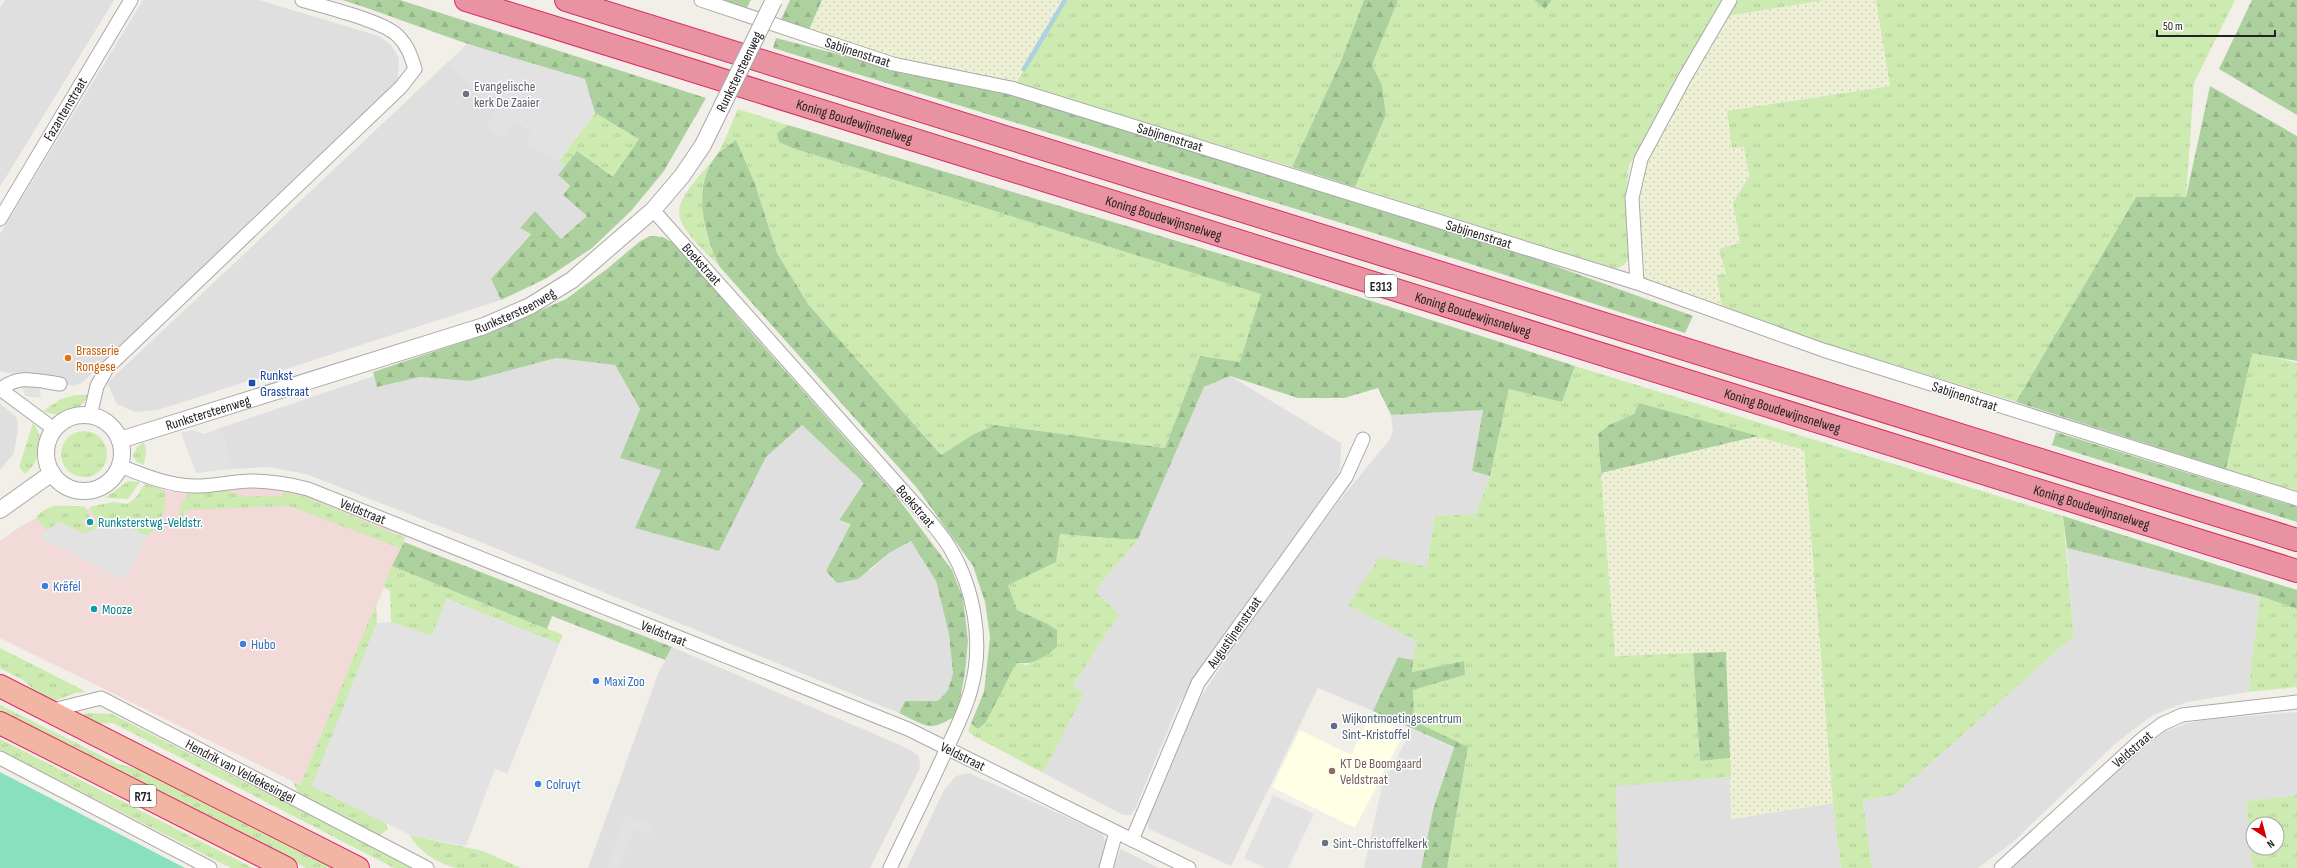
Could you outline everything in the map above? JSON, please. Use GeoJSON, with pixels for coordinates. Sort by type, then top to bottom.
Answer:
{"type":"FeatureCollection","features":[{"type":"Feature","properties":{"kind":"highway","name":"Koning Boudewijnsnelweg"},"geometry":{"type":"LineString","coordinates":[[466,0],[2297,571]]}},
{"type":"Feature","properties":{"kind":"highway","name":"Koning Boudewijnsnelweg"},"geometry":{"type":"LineString","coordinates":[[566,0],[2297,540]]}},
{"type":"Feature","properties":{"kind":"highway","name":"R71"},"geometry":{"type":"LineString","coordinates":[[0,686],[358,868]]}},
{"type":"Feature","properties":{"kind":"highway","name":"R71"},"geometry":{"type":"LineString","coordinates":[[0,724],[286,868]]}},
{"type":"Feature","properties":{"kind":"street","name":"Fazantenstraat"},"geometry":{"type":"LineString","coordinates":[[0,219],[131,0]]}},
{"type":"Feature","properties":{"kind":"street"},"geometry":{"type":"LineString","coordinates":[[90,416],[97,386],[107,368],[401,87],[415,69],[409,49],[397,35],[381,26],[302,0]]}},
{"type":"Feature","properties":{"kind":"street","name":"Sabijnenstraat"},"geometry":{"type":"LineString","coordinates":[[701,0],[893,64],[1011,88],[1637,284],[1823,350],[2297,499]]}},
{"type":"Feature","properties":{"kind":"street","name":"Runkstersteenweg"},"geometry":{"type":"LineString","coordinates":[[120,440],[484,326],[530,306],[572,280],[653,210],[682,176],[702,145],[774,0]]}},
{"type":"Feature","properties":{"kind":"street"},"geometry":{"type":"LineString","coordinates":[[1637,284],[1632,198],[1641,159],[1684,78],[1730,0]]}},
{"type":"Feature","properties":{"kind":"street","name":"Boekstraat"},"geometry":{"type":"LineString","coordinates":[[653,210],[906,494],[950,548],[959,566],[970,596],[975,624],[976,644],[975,668],[971,689],[947,748],[890,868]]}},
{"type":"Feature","properties":{"kind":"street"},"geometry":{"type":"LineString","coordinates":[[54,429],[0,389],[10,382],[21,379],[60,384]]}},
{"type":"Feature","properties":{"kind":"street"},"geometry":{"type":"LineString","coordinates":[[90,416],[108,424],[120,440],[122,450],[120,466],[110,481],[96,490],[84,492],[72,490],[63,485],[48,466],[46,451],[48,440],[54,429],[69,418],[90,416]]}},
{"type":"Feature","properties":{"kind":"street","name":"Augustijnenstraat"},"geometry":{"type":"LineString","coordinates":[[1132,840],[1198,683],[1346,477],[1363,439]]}},
{"type":"Feature","properties":{"kind":"street","name":"Veldstraat"},"geometry":{"type":"LineString","coordinates":[[120,466],[156,479],[194,486],[250,481],[272,482],[308,489],[908,729],[1189,868]]}},
{"type":"Feature","properties":{"kind":"street"},"geometry":{"type":"LineString","coordinates":[[0,510],[52,472]]}},
{"type":"Feature","properties":{"kind":"street","name":"Hendrik van Veldekesingel"},"geometry":{"type":"LineString","coordinates":[[50,711],[101,698],[427,868]]}},
{"type":"Feature","properties":{"kind":"street","name":"Veldstraat"},"geometry":{"type":"LineString","coordinates":[[2001,868],[2144,738],[2162,724],[2182,715],[2297,702]]}},
{"type":"Feature","properties":{"kind":"street"},"geometry":{"type":"LineString","coordinates":[[0,758],[210,868]]}},
{"type":"Feature","properties":{"kind":"street"},"geometry":{"type":"LineString","coordinates":[[1106,868],[1116,832]]}},
{"type":"Feature","properties":{"kind":"shaded area"},"geometry":{"type":"Polygon","coordinates":[[[5,0],[114,0],[0,187],[0,8],[5,0]]]}},
{"type":"Feature","properties":{"kind":"shaded area"},"geometry":{"type":"Polygon","coordinates":[[[143,0],[259,0],[379,36],[391,45],[399,58],[398,81],[83,382],[74,386],[0,371],[0,234],[143,0]]]}},
{"type":"Feature","properties":{"kind":"shaded area"},"geometry":{"type":"Polygon","coordinates":[[[822,0],[1068,0],[1016,83],[887,55],[808,32],[822,0]]]}},
{"type":"Feature","properties":{"kind":"shaded area"},"geometry":{"type":"Polygon","coordinates":[[[1825,0],[1876,0],[1890,86],[1727,111],[1732,148],[1744,146],[1749,176],[1733,203],[1740,243],[1726,274],[1718,275],[1722,309],[1644,282],[1637,197],[1647,163],[1655,142],[1727,16],[1825,0]]]}},
{"type":"Feature","properties":{"kind":"shaded area"},"geometry":{"type":"Polygon","coordinates":[[[467,44],[585,79],[595,113],[558,162],[527,143],[534,132],[515,119],[502,137],[487,127],[496,111],[448,62],[467,44]]]}},
{"type":"Feature","properties":{"kind":"shaded area"},"geometry":{"type":"Polygon","coordinates":[[[448,62],[496,111],[487,127],[514,119],[534,132],[528,143],[565,166],[558,175],[570,187],[563,195],[587,216],[561,240],[535,212],[520,228],[531,233],[491,279],[501,300],[158,410],[135,412],[117,404],[107,383],[448,62]]]}},
{"type":"Feature","properties":{"kind":"shaded area"},"geometry":{"type":"Polygon","coordinates":[[[556,358],[615,365],[640,409],[621,458],[661,470],[719,551],[766,457],[802,425],[864,483],[839,519],[851,524],[870,571],[889,553],[911,541],[936,581],[949,634],[953,674],[948,690],[938,701],[906,701],[899,713],[478,541],[306,474],[269,467],[233,469],[220,428],[374,376],[377,387],[420,377],[470,381],[556,358]]]}},
{"type":"Feature","properties":{"kind":"shaded area"},"geometry":{"type":"Polygon","coordinates":[[[1230,376],[1341,443],[1340,469],[1336,477],[1194,679],[1177,708],[1135,809],[1131,815],[1123,815],[1043,773],[1084,694],[1073,686],[1119,614],[1095,591],[1138,539],[1204,387],[1230,376]]]}},
{"type":"Feature","properties":{"kind":"shaded area"},"geometry":{"type":"Polygon","coordinates":[[[22,384],[39,387],[41,398],[25,396],[22,384]]]}},
{"type":"Feature","properties":{"kind":"shaded area"},"geometry":{"type":"Polygon","coordinates":[[[0,403],[17,418],[18,428],[14,453],[0,470],[0,403]]]}},
{"type":"Feature","properties":{"kind":"shaded area"},"geometry":{"type":"Polygon","coordinates":[[[1483,410],[1472,471],[1490,476],[1476,514],[1435,516],[1427,567],[1348,605],[1416,641],[1413,660],[1398,657],[1373,711],[1318,688],[1231,866],[1149,829],[1147,822],[1196,704],[1264,602],[1339,501],[1390,439],[1393,431],[1391,415],[1483,410]]]}},
{"type":"Feature","properties":{"kind":"shaded area"},"geometry":{"type":"Polygon","coordinates":[[[220,428],[233,469],[196,473],[181,433],[192,430],[204,434],[220,428]]]}},
{"type":"Feature","properties":{"kind":"shaded area"},"geometry":{"type":"Polygon","coordinates":[[[1758,436],[1804,449],[1833,803],[1731,819],[1726,652],[1615,656],[1601,473],[1758,436]]]}},
{"type":"Feature","properties":{"kind":"shaded area"},"geometry":{"type":"Polygon","coordinates":[[[145,484],[168,491],[186,493],[258,487],[303,493],[406,536],[300,785],[0,638],[0,541],[21,526],[42,515],[127,504],[135,499],[145,484]]]}},
{"type":"Feature","properties":{"kind":"shaded area"},"geometry":{"type":"Polygon","coordinates":[[[112,519],[147,536],[124,580],[39,537],[59,522],[85,534],[112,519]]]}},
{"type":"Feature","properties":{"kind":"shaded area"},"geometry":{"type":"Polygon","coordinates":[[[2067,548],[2260,596],[2248,692],[2187,702],[2153,715],[2116,743],[2013,842],[1978,868],[1872,868],[1863,800],[1895,795],[2074,636],[2067,548]]]}},
{"type":"Feature","properties":{"kind":"shaded area"},"geometry":{"type":"Polygon","coordinates":[[[447,599],[559,644],[507,774],[495,769],[466,846],[410,835],[312,786],[377,623],[391,622],[432,636],[447,599]]]}},
{"type":"Feature","properties":{"kind":"shaded area"},"geometry":{"type":"Polygon","coordinates":[[[672,647],[909,749],[919,756],[920,768],[870,868],[588,868],[658,674],[672,647]]]}},
{"type":"Feature","properties":{"kind":"shaded area"},"geometry":{"type":"Polygon","coordinates":[[[2297,712],[2297,795],[2246,801],[2248,816],[2245,816],[2245,856],[2252,856],[2253,868],[2011,868],[2136,753],[2166,731],[2188,723],[2212,719],[2297,712]]]}},
{"type":"Feature","properties":{"kind":"shaded area","name":"KT De Boomgaard Veldstraat"},"geometry":{"type":"Polygon","coordinates":[[[1370,715],[1405,731],[1355,828],[1272,787],[1300,730],[1351,755],[1370,715]]]}},
{"type":"Feature","properties":{"kind":"shaded area"},"geometry":{"type":"Polygon","coordinates":[[[1412,729],[1454,748],[1433,809],[1421,868],[1364,868],[1382,786],[1412,729]]]}},
{"type":"Feature","properties":{"kind":"shaded area"},"geometry":{"type":"Polygon","coordinates":[[[969,773],[1102,833],[1106,842],[1106,849],[1101,868],[907,868],[944,790],[956,776],[969,773]]]}},
{"type":"Feature","properties":{"kind":"shaded area"},"geometry":{"type":"Polygon","coordinates":[[[1731,777],[1732,819],[1833,803],[1841,868],[1618,868],[1616,785],[1731,777]]]}},
{"type":"Feature","properties":{"kind":"shaded area"},"geometry":{"type":"Polygon","coordinates":[[[1273,795],[1314,814],[1288,868],[1265,868],[1244,858],[1273,795]]]}},
{"type":"Feature","properties":{"kind":"shaded area"},"geometry":{"type":"Polygon","coordinates":[[[625,814],[654,827],[651,836],[634,828],[619,868],[607,868],[625,814]]]}},
{"type":"Feature","properties":{"kind":"shaded area"},"geometry":{"type":"Polygon","coordinates":[[[1121,849],[1157,867],[1158,868],[1113,868],[1121,849]]]}},
{"type":"Feature","properties":{"kind":"green space"},"geometry":{"type":"Polygon","coordinates":[[[342,0],[400,0],[706,98],[664,171],[631,211],[592,248],[547,278],[501,300],[491,279],[531,234],[520,228],[535,211],[561,239],[587,216],[563,195],[570,186],[558,175],[577,151],[613,177],[639,139],[595,113],[584,79],[452,39],[374,10],[342,0]]]}},
{"type":"Feature","properties":{"kind":"green space"},"geometry":{"type":"Polygon","coordinates":[[[724,0],[751,0],[746,9],[724,0]]]}},
{"type":"Feature","properties":{"kind":"green space"},"geometry":{"type":"Polygon","coordinates":[[[790,0],[822,0],[808,32],[779,24],[790,0]]]}},
{"type":"Feature","properties":{"kind":"green space"},"geometry":{"type":"Polygon","coordinates":[[[1068,0],[1364,0],[1341,61],[1292,167],[1016,83],[1068,0]]]}},
{"type":"Feature","properties":{"kind":"green space"},"geometry":{"type":"Polygon","coordinates":[[[1364,0],[1398,0],[1372,65],[1382,85],[1386,115],[1355,187],[1292,167],[1341,61],[1364,0]]]}},
{"type":"Feature","properties":{"kind":"green space"},"geometry":{"type":"Polygon","coordinates":[[[1398,0],[1534,0],[1545,9],[1552,0],[1725,0],[1629,166],[1626,191],[1629,258],[1624,265],[1616,269],[1355,187],[1386,115],[1382,85],[1372,65],[1398,0]]]}},
{"type":"Feature","properties":{"kind":"green space"},"geometry":{"type":"Polygon","coordinates":[[[1534,0],[1552,0],[1545,9],[1534,0]]]}},
{"type":"Feature","properties":{"kind":"green space"},"geometry":{"type":"Polygon","coordinates":[[[1738,0],[1825,0],[1727,16],[1738,0]]]}},
{"type":"Feature","properties":{"kind":"green space"},"geometry":{"type":"Polygon","coordinates":[[[1876,0],[2235,0],[2194,83],[2186,197],[2136,197],[2016,402],[1734,315],[1722,309],[1717,275],[1726,274],[1719,249],[1740,243],[1733,203],[1749,176],[1744,147],[1732,148],[1727,111],[1890,86],[1876,0]]]}},
{"type":"Feature","properties":{"kind":"green space"},"geometry":{"type":"Polygon","coordinates":[[[2252,0],[2297,0],[2297,115],[2219,69],[2252,0]]]}},
{"type":"Feature","properties":{"kind":"green space"},"geometry":{"type":"Polygon","coordinates":[[[776,38],[922,76],[1006,94],[1102,122],[1536,259],[1693,316],[1685,333],[1393,239],[773,48],[776,38]]]}},
{"type":"Feature","properties":{"kind":"green space"},"geometry":{"type":"Polygon","coordinates":[[[2210,86],[2297,136],[2297,361],[2252,353],[2226,469],[2016,402],[2136,197],[2186,197],[2210,86]]]}},
{"type":"Feature","properties":{"kind":"green space"},"geometry":{"type":"Polygon","coordinates":[[[738,109],[788,125],[777,133],[779,141],[792,148],[1262,294],[1240,363],[1200,356],[1165,448],[995,425],[974,434],[941,455],[808,304],[777,253],[755,184],[706,178],[703,202],[705,223],[710,244],[719,266],[683,225],[679,210],[681,202],[692,185],[716,156],[738,109]]]}},
{"type":"Feature","properties":{"kind":"green space"},"geometry":{"type":"Polygon","coordinates":[[[595,113],[639,139],[613,178],[577,151],[565,166],[558,162],[595,113]]]}},
{"type":"Feature","properties":{"kind":"green space"},"geometry":{"type":"Polygon","coordinates":[[[788,125],[1271,269],[1575,366],[1562,402],[1509,389],[1490,476],[1472,471],[1483,410],[1391,415],[1378,388],[1344,398],[1298,398],[1230,376],[1204,387],[1138,539],[1060,534],[1056,562],[1008,585],[1017,610],[1046,623],[1057,630],[1057,647],[1033,662],[1016,663],[986,722],[978,729],[971,723],[984,692],[990,637],[985,602],[973,566],[917,488],[719,266],[705,225],[702,196],[704,182],[716,156],[736,140],[755,184],[777,253],[808,304],[941,455],[974,434],[995,425],[1165,448],[1200,356],[1240,362],[1261,294],[792,148],[779,142],[777,133],[788,125]]]}},
{"type":"Feature","properties":{"kind":"green space"},"geometry":{"type":"Polygon","coordinates":[[[650,236],[663,237],[680,247],[740,320],[894,493],[952,570],[963,598],[968,641],[965,673],[957,715],[948,721],[934,726],[928,726],[899,713],[905,701],[938,701],[948,690],[953,674],[949,634],[936,581],[911,541],[889,553],[858,579],[837,583],[826,571],[851,524],[839,520],[864,483],[802,425],[766,457],[719,551],[635,528],[661,470],[620,458],[640,409],[615,365],[556,358],[470,381],[420,377],[377,387],[373,372],[489,333],[566,299],[607,269],[639,242],[650,236]]]}},
{"type":"Feature","properties":{"kind":"green space"},"geometry":{"type":"Polygon","coordinates":[[[2252,352],[2297,363],[2297,491],[2226,469],[2252,352]]]}},
{"type":"Feature","properties":{"kind":"green space"},"geometry":{"type":"Polygon","coordinates":[[[1575,366],[2063,516],[2074,636],[1895,795],[1863,800],[1872,868],[1841,868],[1833,803],[1804,450],[1639,403],[1634,414],[1609,425],[1598,435],[1615,656],[1693,653],[1700,761],[1730,758],[1731,777],[1616,786],[1618,868],[1447,868],[1468,748],[1414,721],[1413,690],[1465,675],[1463,662],[1411,672],[1416,641],[1348,605],[1380,557],[1427,567],[1435,516],[1476,514],[1490,476],[1509,389],[1562,402],[1575,366]]]}},
{"type":"Feature","properties":{"kind":"green space"},"geometry":{"type":"Polygon","coordinates":[[[75,395],[89,395],[81,405],[69,412],[56,414],[43,411],[61,399],[75,395]]]}},
{"type":"Feature","properties":{"kind":"green space"},"geometry":{"type":"Polygon","coordinates":[[[1639,403],[1758,436],[1601,473],[1598,434],[1609,425],[1634,414],[1639,403]]]}},
{"type":"Feature","properties":{"kind":"green space"},"geometry":{"type":"Polygon","coordinates":[[[33,423],[39,436],[40,450],[38,457],[25,474],[19,467],[33,423]]]}},
{"type":"Feature","properties":{"kind":"green space"},"geometry":{"type":"Polygon","coordinates":[[[84,431],[97,435],[103,441],[107,454],[103,467],[97,473],[84,477],[71,473],[65,467],[61,454],[65,441],[71,435],[84,431]]]}},
{"type":"Feature","properties":{"kind":"green space"},"geometry":{"type":"Polygon","coordinates":[[[2056,432],[2297,507],[2297,522],[2052,445],[2056,432]]]}},
{"type":"Feature","properties":{"kind":"green space"},"geometry":{"type":"Polygon","coordinates":[[[144,442],[146,450],[144,465],[137,462],[133,456],[137,447],[144,442]]]}},
{"type":"Feature","properties":{"kind":"green space"},"geometry":{"type":"Polygon","coordinates":[[[128,481],[140,482],[128,499],[105,498],[128,481]]]}},
{"type":"Feature","properties":{"kind":"green space"},"geometry":{"type":"Polygon","coordinates":[[[145,484],[165,490],[165,503],[162,516],[156,527],[147,536],[112,519],[85,534],[59,522],[47,530],[36,518],[46,509],[52,507],[85,507],[90,517],[82,521],[86,529],[98,522],[89,507],[113,502],[128,504],[137,496],[145,484]]]}},
{"type":"Feature","properties":{"kind":"green space"},"geometry":{"type":"Polygon","coordinates":[[[227,490],[247,496],[283,497],[284,492],[304,496],[405,538],[400,548],[289,506],[186,510],[174,531],[182,503],[189,493],[227,490]]]}},
{"type":"Feature","properties":{"kind":"green space"},"geometry":{"type":"Polygon","coordinates":[[[2063,516],[2297,590],[2297,609],[2260,596],[2067,548],[2063,516]]]}},
{"type":"Feature","properties":{"kind":"green space"},"geometry":{"type":"Polygon","coordinates":[[[1060,534],[1138,539],[1095,591],[1119,614],[1073,686],[1084,694],[1043,773],[974,736],[968,731],[971,723],[978,729],[1016,663],[1028,665],[1046,623],[1017,610],[1007,585],[1056,562],[1060,534]]]}},
{"type":"Feature","properties":{"kind":"green space"},"geometry":{"type":"Polygon","coordinates":[[[404,542],[672,647],[665,660],[552,616],[547,629],[392,566],[404,542]]]}},
{"type":"Feature","properties":{"kind":"green space"},"geometry":{"type":"Polygon","coordinates":[[[392,566],[563,635],[559,644],[447,599],[432,636],[391,622],[390,591],[383,587],[392,566]]]}},
{"type":"Feature","properties":{"kind":"green space"},"geometry":{"type":"Polygon","coordinates":[[[2260,596],[2297,609],[2297,687],[2248,692],[2260,596]]]}},
{"type":"Feature","properties":{"kind":"green space"},"geometry":{"type":"Polygon","coordinates":[[[376,604],[377,623],[312,786],[385,822],[388,829],[379,836],[373,835],[298,792],[293,782],[300,785],[376,604]]]}},
{"type":"Feature","properties":{"kind":"green space"},"geometry":{"type":"Polygon","coordinates":[[[0,648],[85,692],[76,693],[53,701],[39,695],[23,680],[0,668],[0,648]]]}},
{"type":"Feature","properties":{"kind":"green space"},"geometry":{"type":"Polygon","coordinates":[[[1726,652],[1730,758],[1700,761],[1693,653],[1726,652]]]}},
{"type":"Feature","properties":{"kind":"green space"},"geometry":{"type":"Polygon","coordinates":[[[1398,657],[1413,660],[1412,672],[1464,661],[1465,675],[1413,690],[1414,721],[1468,747],[1447,868],[1421,868],[1433,809],[1454,747],[1373,711],[1398,657]]]}},
{"type":"Feature","properties":{"kind":"green space"},"geometry":{"type":"Polygon","coordinates":[[[0,705],[118,764],[143,770],[338,868],[306,868],[0,713],[0,705]]]}},
{"type":"Feature","properties":{"kind":"green space"},"geometry":{"type":"Polygon","coordinates":[[[86,713],[112,714],[413,868],[394,868],[113,723],[97,724],[82,715],[86,713]]]}},
{"type":"Feature","properties":{"kind":"green space"},"geometry":{"type":"Polygon","coordinates":[[[0,739],[253,868],[231,868],[18,760],[0,750],[0,739]]]}},
{"type":"Feature","properties":{"kind":"green space"},"geometry":{"type":"Polygon","coordinates":[[[0,772],[185,868],[0,868],[0,772]]]}},
{"type":"Feature","properties":{"kind":"green space"},"geometry":{"type":"Polygon","coordinates":[[[2297,795],[2297,868],[2253,868],[2252,856],[2285,856],[2285,816],[2248,816],[2246,801],[2297,795]]]}},
{"type":"Feature","properties":{"kind":"green space"},"geometry":{"type":"Polygon","coordinates":[[[410,835],[483,851],[521,868],[456,868],[443,864],[423,851],[413,841],[410,835]]]}},
{"type":"Feature","properties":{"kind":"waterway"},"geometry":{"type":"LineString","coordinates":[[1024,69],[1065,0]]}},
{"type":"Feature","properties":{"kind":"place","name":"Evangelische kerk De Zaaier"},"geometry":{"type":"Point","coordinates":[466,94]}},
{"type":"Feature","properties":{"kind":"place","name":"Brasserie Rongese"},"geometry":{"type":"Point","coordinates":[68,358]}},
{"type":"Feature","properties":{"kind":"place","name":"Runkst Grasstraat"},"geometry":{"type":"Point","coordinates":[252,383]}},
{"type":"Feature","properties":{"kind":"place","name":"Runksterstwg-Veldstr."},"geometry":{"type":"Point","coordinates":[90,522]}},
{"type":"Feature","properties":{"kind":"place","name":"Krëfel"},"geometry":{"type":"Point","coordinates":[45,586]}},
{"type":"Feature","properties":{"kind":"place","name":"Mooze"},"geometry":{"type":"Point","coordinates":[94,609]}},
{"type":"Feature","properties":{"kind":"place","name":"Hubo"},"geometry":{"type":"Point","coordinates":[243,644]}},
{"type":"Feature","properties":{"kind":"place","name":"Maxi Zoo"},"geometry":{"type":"Point","coordinates":[596,681]}},
{"type":"Feature","properties":{"kind":"place","name":"Wijkontmoetingscentrum Sint-Kristoffel"},"geometry":{"type":"Point","coordinates":[1334,726]}},
{"type":"Feature","properties":{"kind":"place","name":"KT De Boomgaard Veldstraat"},"geometry":{"type":"Point","coordinates":[1332,771]}},
{"type":"Feature","properties":{"kind":"place","name":"Colruyt"},"geometry":{"type":"Point","coordinates":[538,784]}},
{"type":"Feature","properties":{"kind":"place","name":"Sint-Christoffelkerk"},"geometry":{"type":"Point","coordinates":[1325,843]}}]}
